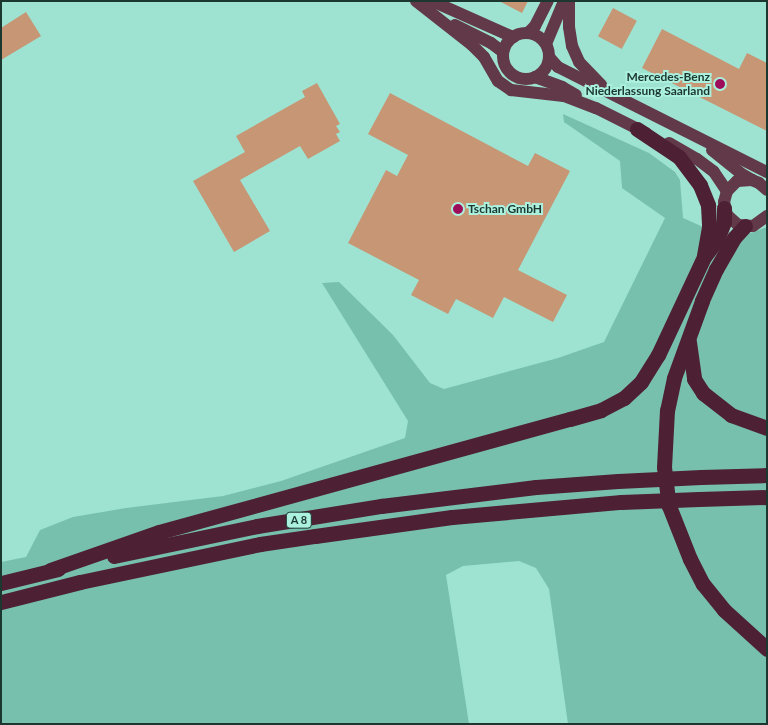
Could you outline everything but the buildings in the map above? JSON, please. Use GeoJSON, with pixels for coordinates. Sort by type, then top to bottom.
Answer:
{"type":"FeatureCollection","features":[{"type":"Feature","properties":{"kind":"highway"},"geometry":{"type":"LineString","coordinates":[[637,128],[679,157],[700,185],[708,205],[709,227],[704,257]]}},
{"type":"Feature","properties":{"kind":"highway"},"geometry":{"type":"LineString","coordinates":[[50,570],[159,532],[602,410],[624,398],[641,382],[658,355],[704,257],[717,240],[724,222],[724,208]]}},
{"type":"Feature","properties":{"kind":"highway"},"geometry":{"type":"LineString","coordinates":[[745,226],[734,238],[716,269],[674,378],[667,410],[664,468],[669,506],[686,550],[703,584],[724,610],[767,649]]}},
{"type":"Feature","properties":{"kind":"highway"},"geometry":{"type":"LineString","coordinates":[[689,335],[694,378],[703,393],[731,415],[767,428]]}},
{"type":"Feature","properties":{"kind":"highway","name":"A 8"},"geometry":{"type":"LineString","coordinates":[[1,584],[50,570],[257,526],[381,506],[559,485],[767,475]]}},
{"type":"Feature","properties":{"kind":"highway"},"geometry":{"type":"LineString","coordinates":[[732,498],[767,504]]}},
{"type":"Feature","properties":{"kind":"highway","name":"A 8"},"geometry":{"type":"LineString","coordinates":[[1,602],[80,582],[260,544],[452,517],[621,502],[767,498]]}},
{"type":"Feature","properties":{"kind":"main road"},"geometry":{"type":"LineString","coordinates":[[528,33],[535,26],[548,1]]}},
{"type":"Feature","properties":{"kind":"main road"},"geometry":{"type":"LineString","coordinates":[[546,44],[564,1]]}},
{"type":"Feature","properties":{"kind":"main road"},"geometry":{"type":"LineString","coordinates":[[569,1],[569,27],[572,46],[579,62],[597,81],[620,98]]}},
{"type":"Feature","properties":{"kind":"main road"},"geometry":{"type":"LineString","coordinates":[[424,4],[513,37],[528,33],[535,34],[546,44],[549,57],[558,67],[620,98],[712,150],[740,173],[759,183],[767,190]]}},
{"type":"Feature","properties":{"kind":"main road"},"geometry":{"type":"LineString","coordinates":[[424,4],[503,52]]}},
{"type":"Feature","properties":{"kind":"main road"},"geometry":{"type":"LineString","coordinates":[[424,4],[472,45],[484,57],[498,81],[511,90],[564,96],[596,108],[697,159],[714,172],[727,191]]}},
{"type":"Feature","properties":{"kind":"main road"},"geometry":{"type":"LineString","coordinates":[[513,37],[503,52],[505,66],[514,76],[521,79],[535,77],[562,87],[596,108]]}},
{"type":"Feature","properties":{"kind":"main road"},"geometry":{"type":"LineString","coordinates":[[535,77],[545,69],[549,57]]}},
{"type":"Feature","properties":{"kind":"main road"},"geometry":{"type":"LineString","coordinates":[[664,122],[767,172]]}},
{"type":"Feature","properties":{"kind":"main road"},"geometry":{"type":"LineString","coordinates":[[752,180],[737,182],[727,191],[724,208],[732,221],[745,226],[760,223],[766,217]]}},
{"type":"Feature","properties":{"kind":"green space"},"geometry":{"type":"Polygon","coordinates":[[[563,114],[649,153],[675,172],[680,180],[683,218],[737,242],[745,235],[767,227],[767,724],[568,724],[549,589],[536,568],[519,561],[463,566],[446,575],[469,724],[1,724],[1,562],[26,557],[40,530],[73,517],[126,508],[223,496],[281,481],[405,438],[408,421],[322,283],[339,282],[393,335],[430,383],[444,389],[558,358],[604,342],[665,218],[622,188],[620,161],[564,122],[563,114]]]}},
{"type":"Feature","properties":{"kind":"place","name":"Mercedes-Benz Niederlassung Saarland"},"geometry":{"type":"Point","coordinates":[720,84]}},
{"type":"Feature","properties":{"kind":"place","name":"Tschan GmbH"},"geometry":{"type":"Point","coordinates":[458,209]}}]}
